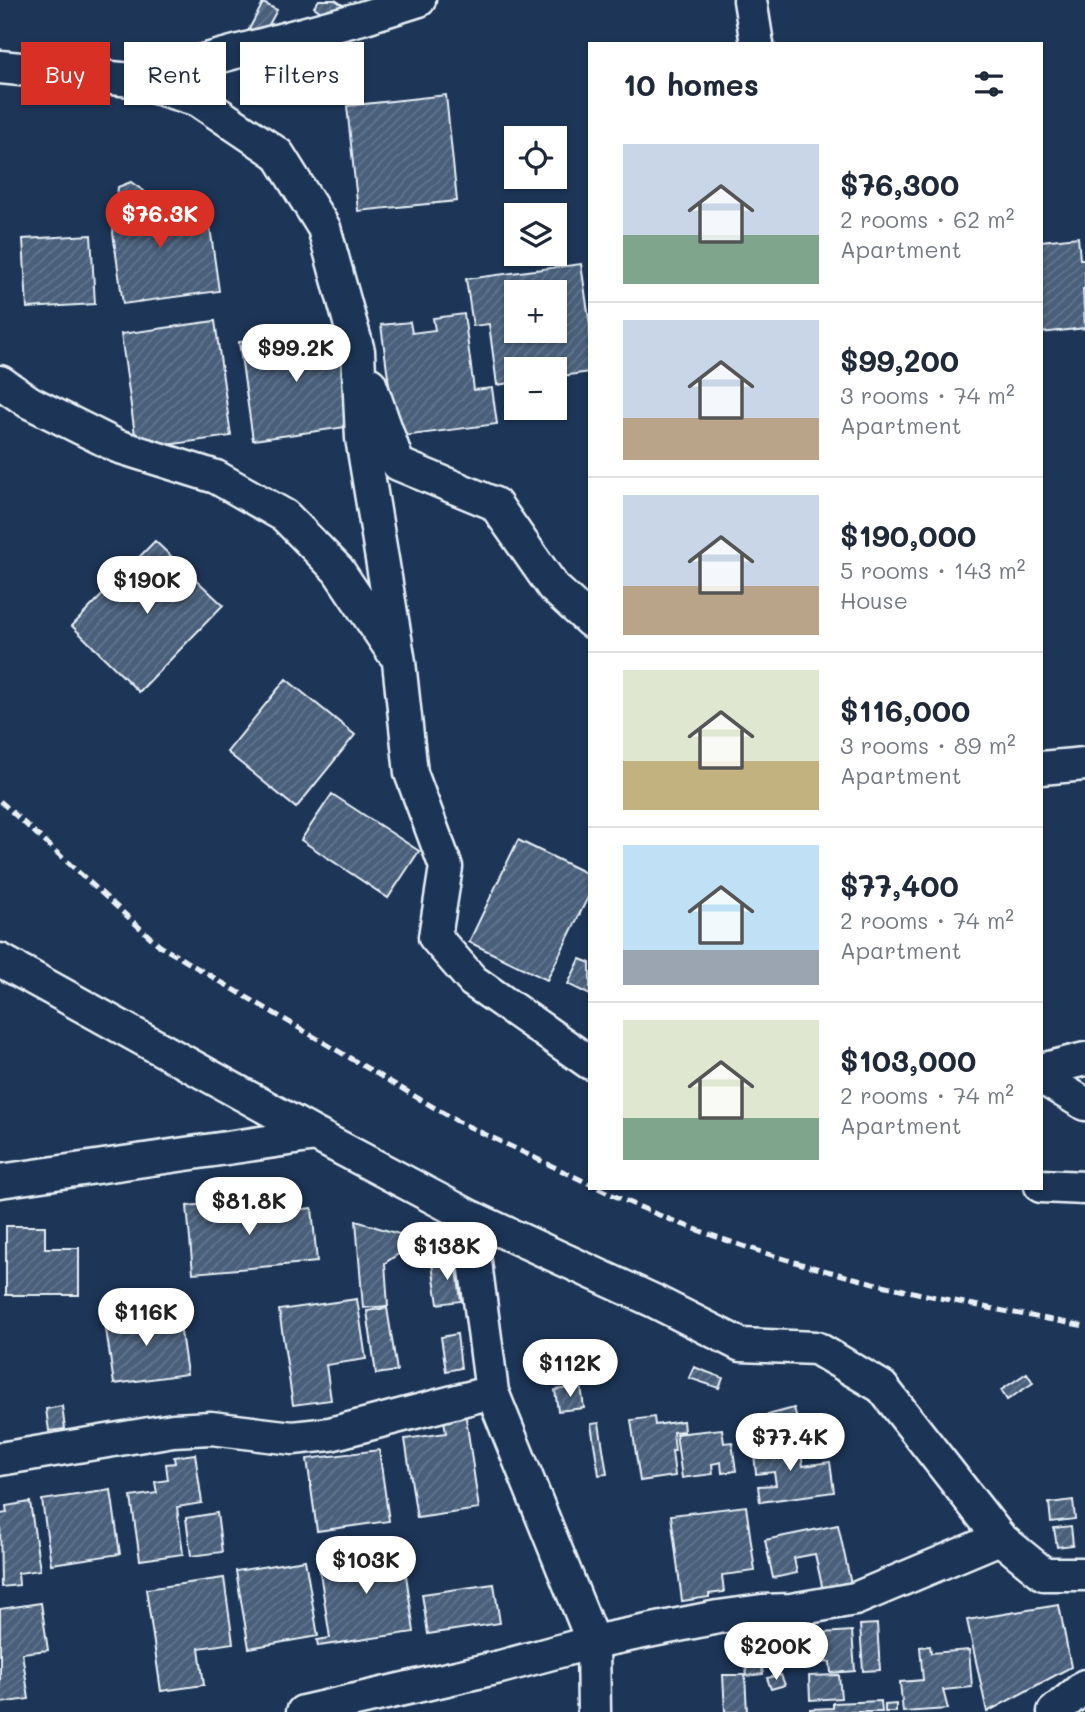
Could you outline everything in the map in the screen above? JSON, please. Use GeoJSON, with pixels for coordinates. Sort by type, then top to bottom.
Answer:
{"type":"FeatureCollection","features":[{"type":"Feature","properties":{"kind":"street"},"geometry":{"type":"LineString","coordinates":[[226,55],[419,0]]}},
{"type":"Feature","properties":{"kind":"street"},"geometry":{"type":"LineString","coordinates":[[750,0],[757,42]]}},
{"type":"Feature","properties":{"kind":"street"},"geometry":{"type":"LineString","coordinates":[[0,66],[124,79]]}},
{"type":"Feature","properties":{"kind":"street"},"geometry":{"type":"LineString","coordinates":[[205,105],[278,154],[324,228],[358,351],[398,464],[495,504],[553,587],[588,619]]}},
{"type":"Feature","properties":{"kind":"street"},"geometry":{"type":"LineString","coordinates":[[358,351],[362,438],[400,662],[411,773],[446,867],[435,937],[473,981],[588,1062]]}},
{"type":"Feature","properties":{"kind":"street"},"geometry":{"type":"LineString","coordinates":[[0,382],[29,402],[117,446],[216,477],[285,516],[338,570],[400,662]]}},
{"type":"Feature","properties":{"kind":"street"},"geometry":{"type":"LineString","coordinates":[[1043,768],[1085,764]]}},
{"type":"Feature","properties":{"kind":"street"},"geometry":{"type":"LineString","coordinates":[[0,960],[316,1135],[469,1216],[654,1301],[741,1345],[816,1348],[882,1387],[1000,1538],[1044,1574],[1085,1574]]}},
{"type":"Feature","properties":{"kind":"street"},"geometry":{"type":"LineString","coordinates":[[1043,1070],[1085,1059]]}},
{"type":"Feature","properties":{"kind":"street"},"geometry":{"type":"LineString","coordinates":[[1043,1078],[1085,1104]]}},
{"type":"Feature","properties":{"kind":"street"},"geometry":{"type":"LineString","coordinates":[[0,1181],[316,1135]]}},
{"type":"Feature","properties":{"kind":"street"},"geometry":{"type":"LineString","coordinates":[[1043,1186],[1085,1188]]}},
{"type":"Feature","properties":{"kind":"street"},"geometry":{"type":"LineString","coordinates":[[469,1216],[492,1392],[593,1642],[594,1712]]}},
{"type":"Feature","properties":{"kind":"street"},"geometry":{"type":"LineString","coordinates":[[0,1459],[173,1430],[211,1428],[293,1438],[330,1434],[492,1392]]}},
{"type":"Feature","properties":{"kind":"street"},"geometry":{"type":"LineString","coordinates":[[303,1712],[500,1667],[593,1642],[718,1617],[791,1610],[856,1599],[1000,1538]]}},
{"type":"Feature","properties":{"kind":"street"},"geometry":{"type":"LineString","coordinates":[[1054,1712],[1085,1686]]}},
{"type":"Feature","properties":{"kind":"building"},"geometry":{"type":"Polygon","coordinates":[[[319,0],[335,0],[349,9],[339,24],[314,7],[319,0]]]}},
{"type":"Feature","properties":{"kind":"building"},"geometry":{"type":"Polygon","coordinates":[[[263,3],[277,10],[260,41],[247,33],[263,3]]]}},
{"type":"Feature","properties":{"kind":"building"},"geometry":{"type":"Polygon","coordinates":[[[446,95],[457,201],[358,211],[347,106],[446,95]]]}},
{"type":"Feature","properties":{"kind":"building"},"geometry":{"type":"Polygon","coordinates":[[[131,182],[180,217],[209,220],[219,291],[123,304],[113,233],[118,187],[131,182]]]}},
{"type":"Feature","properties":{"kind":"building"},"geometry":{"type":"Polygon","coordinates":[[[91,235],[95,304],[27,308],[23,239],[91,235]]]}},
{"type":"Feature","properties":{"kind":"building"},"geometry":{"type":"Polygon","coordinates":[[[1078,237],[1080,259],[1085,259],[1085,328],[1043,333],[1043,241],[1078,237]]]}},
{"type":"Feature","properties":{"kind":"building"},"geometry":{"type":"Polygon","coordinates":[[[581,264],[588,312],[588,372],[567,375],[567,357],[504,357],[504,384],[497,385],[489,324],[473,326],[466,279],[581,264]]]}},
{"type":"Feature","properties":{"kind":"building"},"geometry":{"type":"Polygon","coordinates":[[[464,314],[474,390],[492,388],[497,424],[396,437],[381,325],[410,322],[412,333],[435,330],[433,318],[464,314]]]}},
{"type":"Feature","properties":{"kind":"building"},"geometry":{"type":"Polygon","coordinates":[[[215,321],[231,436],[137,449],[121,334],[215,321]]]}},
{"type":"Feature","properties":{"kind":"building"},"geometry":{"type":"Polygon","coordinates":[[[339,328],[353,426],[253,440],[239,342],[339,328]]]}},
{"type":"Feature","properties":{"kind":"building"},"geometry":{"type":"Polygon","coordinates":[[[155,541],[223,605],[139,692],[72,626],[155,541]]]}},
{"type":"Feature","properties":{"kind":"building"},"geometry":{"type":"Polygon","coordinates":[[[286,679],[355,735],[296,808],[227,752],[286,679]]]}},
{"type":"Feature","properties":{"kind":"building"},"geometry":{"type":"Polygon","coordinates":[[[332,794],[419,851],[388,898],[301,840],[332,794]]]}},
{"type":"Feature","properties":{"kind":"building"},"geometry":{"type":"Polygon","coordinates":[[[518,840],[588,874],[588,897],[547,980],[469,942],[518,840]]]}},
{"type":"Feature","properties":{"kind":"building"},"geometry":{"type":"Polygon","coordinates":[[[580,959],[588,962],[588,994],[568,984],[580,959]]]}},
{"type":"Feature","properties":{"kind":"building"},"geometry":{"type":"Polygon","coordinates":[[[262,1199],[264,1213],[312,1208],[317,1262],[193,1273],[187,1206],[262,1199]]]}},
{"type":"Feature","properties":{"kind":"building"},"geometry":{"type":"Polygon","coordinates":[[[356,1221],[419,1240],[385,1263],[388,1306],[363,1308],[356,1221]]]}},
{"type":"Feature","properties":{"kind":"building"},"geometry":{"type":"Polygon","coordinates":[[[6,1226],[45,1226],[45,1248],[79,1248],[79,1295],[6,1295],[6,1226]]]}},
{"type":"Feature","properties":{"kind":"building"},"geometry":{"type":"Polygon","coordinates":[[[456,1261],[461,1301],[438,1304],[432,1264],[456,1261]]]}},
{"type":"Feature","properties":{"kind":"building"},"geometry":{"type":"Polygon","coordinates":[[[357,1299],[366,1359],[326,1365],[331,1400],[293,1405],[279,1310],[357,1299]]]}},
{"type":"Feature","properties":{"kind":"building"},"geometry":{"type":"Polygon","coordinates":[[[387,1308],[397,1371],[376,1374],[367,1311],[387,1308]]]}},
{"type":"Feature","properties":{"kind":"building"},"geometry":{"type":"Polygon","coordinates":[[[178,1311],[187,1374],[114,1384],[105,1322],[178,1311]]]}},
{"type":"Feature","properties":{"kind":"building"},"geometry":{"type":"Polygon","coordinates":[[[457,1334],[461,1368],[446,1371],[441,1337],[457,1334]]]}},
{"type":"Feature","properties":{"kind":"building"},"geometry":{"type":"Polygon","coordinates":[[[694,1367],[723,1378],[719,1388],[689,1378],[694,1367]]]}},
{"type":"Feature","properties":{"kind":"building"},"geometry":{"type":"Polygon","coordinates":[[[1027,1373],[1033,1383],[1007,1400],[1001,1390],[1027,1373]]]}},
{"type":"Feature","properties":{"kind":"building"},"geometry":{"type":"Polygon","coordinates":[[[581,1386],[584,1408],[558,1411],[555,1390],[581,1386]]]}},
{"type":"Feature","properties":{"kind":"building"},"geometry":{"type":"Polygon","coordinates":[[[62,1406],[65,1429],[49,1431],[46,1409],[62,1406]]]}},
{"type":"Feature","properties":{"kind":"building"},"geometry":{"type":"Polygon","coordinates":[[[794,1408],[797,1419],[767,1427],[764,1416],[794,1408]]]}},
{"type":"Feature","properties":{"kind":"building"},"geometry":{"type":"Polygon","coordinates":[[[465,1411],[479,1509],[417,1518],[405,1439],[446,1433],[443,1414],[465,1411]]]}},
{"type":"Feature","properties":{"kind":"building"},"geometry":{"type":"Polygon","coordinates":[[[654,1417],[655,1425],[683,1421],[684,1431],[673,1432],[675,1476],[640,1481],[631,1420],[654,1417]]]}},
{"type":"Feature","properties":{"kind":"building"},"geometry":{"type":"Polygon","coordinates":[[[599,1423],[607,1474],[599,1475],[591,1424],[599,1423]]]}},
{"type":"Feature","properties":{"kind":"building"},"geometry":{"type":"Polygon","coordinates":[[[722,1429],[724,1443],[732,1442],[736,1471],[722,1473],[721,1462],[712,1464],[713,1474],[682,1478],[676,1434],[722,1429]]]}},
{"type":"Feature","properties":{"kind":"building"},"geometry":{"type":"Polygon","coordinates":[[[775,1440],[776,1447],[792,1445],[793,1454],[801,1453],[803,1466],[830,1462],[834,1492],[760,1502],[758,1486],[776,1485],[774,1472],[756,1474],[753,1443],[775,1440]]]}},
{"type":"Feature","properties":{"kind":"building"},"geometry":{"type":"Polygon","coordinates":[[[379,1450],[389,1521],[317,1531],[307,1459],[379,1450]]]}},
{"type":"Feature","properties":{"kind":"building"},"geometry":{"type":"Polygon","coordinates":[[[195,1454],[202,1503],[177,1507],[183,1554],[140,1560],[131,1497],[157,1493],[155,1482],[168,1480],[166,1464],[175,1463],[174,1457],[195,1454]]]}},
{"type":"Feature","properties":{"kind":"building"},"geometry":{"type":"Polygon","coordinates":[[[111,1490],[120,1554],[51,1564],[42,1500],[111,1490]]]}},
{"type":"Feature","properties":{"kind":"building"},"geometry":{"type":"Polygon","coordinates":[[[1073,1500],[1075,1519],[1051,1522],[1049,1503],[1073,1500]]]}},
{"type":"Feature","properties":{"kind":"building"},"geometry":{"type":"Polygon","coordinates":[[[30,1502],[40,1570],[18,1573],[19,1585],[1,1587],[0,1514],[7,1513],[6,1506],[30,1502]]]}},
{"type":"Feature","properties":{"kind":"building"},"geometry":{"type":"Polygon","coordinates":[[[746,1506],[755,1571],[722,1575],[724,1592],[682,1601],[671,1515],[746,1506]]]}},
{"type":"Feature","properties":{"kind":"building"},"geometry":{"type":"Polygon","coordinates":[[[217,1513],[222,1552],[191,1556],[186,1518],[217,1513]]]}},
{"type":"Feature","properties":{"kind":"building"},"geometry":{"type":"Polygon","coordinates":[[[838,1525],[852,1589],[824,1595],[815,1554],[794,1558],[797,1573],[773,1578],[765,1540],[838,1525]]]}},
{"type":"Feature","properties":{"kind":"building"},"geometry":{"type":"Polygon","coordinates":[[[1071,1526],[1073,1545],[1057,1547],[1054,1528],[1071,1526]]]}},
{"type":"Feature","properties":{"kind":"building"},"geometry":{"type":"Polygon","coordinates":[[[402,1546],[414,1632],[318,1646],[317,1640],[330,1638],[318,1559],[402,1546]]]}},
{"type":"Feature","properties":{"kind":"building"},"geometry":{"type":"Polygon","coordinates":[[[305,1560],[318,1636],[249,1648],[236,1571],[305,1560]]]}},
{"type":"Feature","properties":{"kind":"building"},"geometry":{"type":"Polygon","coordinates":[[[224,1578],[233,1643],[199,1648],[204,1685],[161,1691],[146,1589],[224,1578]]]}},
{"type":"Feature","properties":{"kind":"building"},"geometry":{"type":"Polygon","coordinates":[[[494,1584],[500,1623],[428,1634],[422,1594],[494,1584]]]}},
{"type":"Feature","properties":{"kind":"building"},"geometry":{"type":"Polygon","coordinates":[[[41,1603],[48,1650],[22,1653],[29,1699],[0,1703],[0,1609],[41,1603]]]}},
{"type":"Feature","properties":{"kind":"building"},"geometry":{"type":"Polygon","coordinates":[[[1059,1605],[1071,1667],[987,1712],[967,1620],[1059,1605]]]}},
{"type":"Feature","properties":{"kind":"building"},"geometry":{"type":"Polygon","coordinates":[[[877,1624],[880,1670],[863,1671],[860,1625],[877,1624]]]}},
{"type":"Feature","properties":{"kind":"building"},"geometry":{"type":"Polygon","coordinates":[[[852,1631],[855,1671],[831,1673],[830,1662],[808,1663],[807,1634],[852,1631]]]}},
{"type":"Feature","properties":{"kind":"building"},"geometry":{"type":"Polygon","coordinates":[[[930,1646],[931,1653],[969,1650],[972,1687],[943,1690],[948,1709],[903,1712],[900,1682],[923,1680],[920,1647],[930,1646]]]}},
{"type":"Feature","properties":{"kind":"building"},"geometry":{"type":"Polygon","coordinates":[[[760,1657],[763,1674],[747,1676],[745,1660],[760,1657]]]}},
{"type":"Feature","properties":{"kind":"building"},"geometry":{"type":"Polygon","coordinates":[[[723,1675],[745,1675],[747,1712],[725,1712],[723,1675]]]}},
{"type":"Feature","properties":{"kind":"building"},"geometry":{"type":"Polygon","coordinates":[[[781,1675],[785,1685],[771,1689],[767,1678],[781,1675]]]}},
{"type":"Feature","properties":{"kind":"building"},"geometry":{"type":"Polygon","coordinates":[[[839,1675],[841,1698],[810,1700],[809,1676],[839,1675]]]}},
{"type":"Feature","properties":{"kind":"building"},"geometry":{"type":"Polygon","coordinates":[[[881,1701],[882,1712],[810,1712],[810,1709],[833,1708],[833,1703],[881,1701]]]}},
{"type":"Feature","properties":{"kind":"building"},"geometry":{"type":"Polygon","coordinates":[[[896,1704],[896,1712],[885,1712],[885,1705],[896,1704]]]}},
{"type":"Feature","properties":{"kind":"railway"},"geometry":{"type":"LineString","coordinates":[[0,801],[160,946],[457,1121],[588,1183]]}},
{"type":"Feature","properties":{"kind":"railway"},"geometry":{"type":"LineString","coordinates":[[602,1190],[716,1237],[837,1274],[898,1289],[1085,1326]]}}]}
